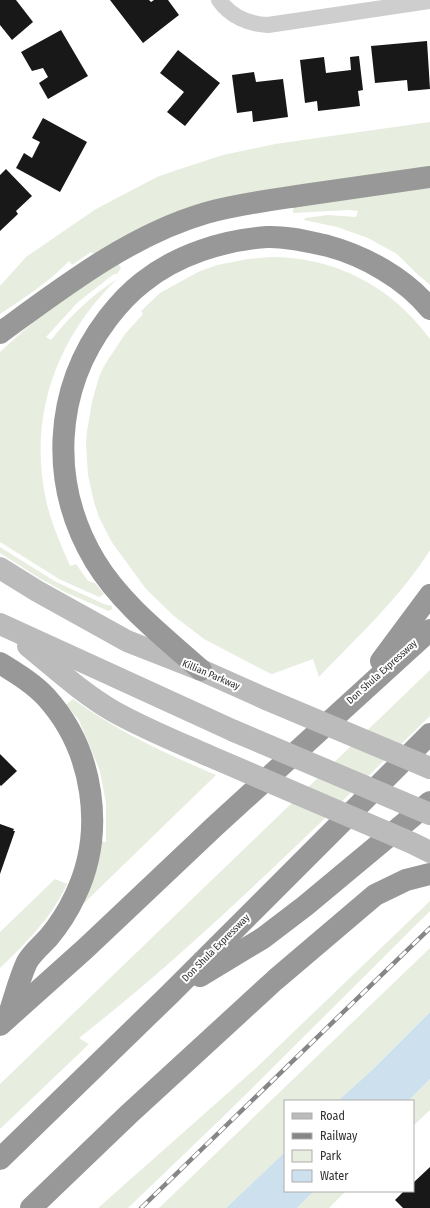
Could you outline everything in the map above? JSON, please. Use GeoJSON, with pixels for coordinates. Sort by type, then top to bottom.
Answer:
{"type":"FeatureCollection","features":[{"type":"Feature","properties":{"kind":"highway"},"geometry":{"type":"LineString","coordinates":[[0,333],[49,297],[109,257],[173,225],[205,213],[241,204],[430,177]]}},
{"type":"Feature","properties":{"kind":"highway"},"geometry":{"type":"LineString","coordinates":[[201,670],[142,617],[118,593],[96,562],[83,537],[69,498],[63,464],[63,430],[69,399],[80,364],[97,333],[118,306],[143,282],[171,264],[202,249],[236,241],[268,237],[305,241],[338,249],[370,261],[399,280],[430,309]]}},
{"type":"Feature","properties":{"kind":"highway"},"geometry":{"type":"LineString","coordinates":[[353,699],[430,595]]}},
{"type":"Feature","properties":{"kind":"highway","name":"Don Shula Expressway"},"geometry":{"type":"LineString","coordinates":[[4,1022],[86,948],[353,699],[430,630]]}},
{"type":"Feature","properties":{"kind":"highway"},"geometry":{"type":"LineString","coordinates":[[0,663],[31,684],[46,697],[67,725],[74,738],[85,768],[93,813],[90,846],[78,890],[65,915],[27,961],[4,1022]]}},
{"type":"Feature","properties":{"kind":"highway","name":"Don Shula Expressway"},"geometry":{"type":"LineString","coordinates":[[0,1159],[170,994],[430,734]]}},
{"type":"Feature","properties":{"kind":"highway"},"geometry":{"type":"LineString","coordinates":[[170,994],[263,938],[305,906],[430,802]]}},
{"type":"Feature","properties":{"kind":"highway"},"geometry":{"type":"LineString","coordinates":[[31,1208],[129,1114],[275,980],[375,895],[406,880],[430,874]]}},
{"type":"Feature","properties":{"kind":"main road","name":"Killian Parkway"},"geometry":{"type":"LineString","coordinates":[[0,568],[70,610],[127,641],[201,670],[430,768]]}},
{"type":"Feature","properties":{"kind":"main road"},"geometry":{"type":"LineString","coordinates":[[2,625],[104,671],[152,695],[430,814]]}},
{"type":"Feature","properties":{"kind":"main road"},"geometry":{"type":"LineString","coordinates":[[2,625],[95,699],[113,711],[145,728],[430,852]]}},
{"type":"Feature","properties":{"kind":"street"},"geometry":{"type":"LineString","coordinates":[[219,0],[231,12],[244,20],[268,25],[430,1]]}},
{"type":"Feature","properties":{"kind":"green space"},"geometry":{"type":"Polygon","coordinates":[[[430,122],[430,167],[280,188],[94,254],[91,252],[72,265],[69,261],[45,283],[0,314],[0,286],[26,257],[96,209],[157,177],[223,155],[275,144],[430,122]]]}},
{"type":"Feature","properties":{"kind":"green space"},"geometry":{"type":"Polygon","coordinates":[[[430,186],[430,285],[397,254],[368,238],[337,227],[304,220],[305,218],[328,215],[356,217],[358,211],[349,210],[293,213],[294,204],[430,186]]]}},
{"type":"Feature","properties":{"kind":"green space"},"geometry":{"type":"Polygon","coordinates":[[[269,257],[294,258],[317,262],[360,278],[380,290],[398,304],[415,320],[430,339],[430,550],[418,568],[392,600],[319,677],[313,659],[272,674],[267,672],[204,639],[174,616],[146,589],[111,541],[99,517],[88,475],[86,444],[87,431],[92,402],[99,377],[104,366],[125,334],[143,314],[141,311],[160,293],[198,272],[217,265],[248,259],[269,257]]]}},
{"type":"Feature","properties":{"kind":"green space"},"geometry":{"type":"Polygon","coordinates":[[[117,261],[121,268],[117,274],[114,274],[78,302],[46,337],[51,340],[81,307],[98,292],[117,279],[96,302],[78,327],[63,353],[52,380],[44,409],[41,439],[41,469],[46,500],[53,525],[70,566],[76,564],[88,581],[95,583],[104,594],[99,597],[59,579],[0,542],[0,352],[55,304],[117,261]]]}},
{"type":"Feature","properties":{"kind":"green space"},"geometry":{"type":"Polygon","coordinates":[[[0,547],[56,582],[104,604],[112,606],[112,609],[109,611],[106,610],[65,592],[41,579],[0,553],[0,547]]]}},
{"type":"Feature","properties":{"kind":"green space"},"geometry":{"type":"Polygon","coordinates":[[[430,670],[430,716],[259,882],[171,962],[79,1038],[89,1044],[0,1129],[0,1084],[430,670]]]}},
{"type":"Feature","properties":{"kind":"green space"},"geometry":{"type":"Polygon","coordinates":[[[73,699],[124,732],[216,775],[80,907],[99,841],[106,842],[106,803],[100,771],[79,720],[66,705],[73,699]]]}},
{"type":"Feature","properties":{"kind":"green space"},"geometry":{"type":"Polygon","coordinates":[[[55,879],[67,884],[54,908],[29,939],[0,968],[0,932],[55,879]]]}},
{"type":"Feature","properties":{"kind":"green space"},"geometry":{"type":"Polygon","coordinates":[[[430,901],[430,911],[228,1112],[128,1208],[98,1208],[256,1068],[430,901]]]}},
{"type":"Feature","properties":{"kind":"green space"},"geometry":{"type":"Polygon","coordinates":[[[430,948],[430,1012],[372,1070],[339,1100],[284,1100],[284,1153],[226,1208],[159,1208],[430,948]]]}},
{"type":"Feature","properties":{"kind":"green space"},"geometry":{"type":"Polygon","coordinates":[[[430,1079],[430,1110],[414,1125],[414,1100],[409,1100],[430,1079]]]}},
{"type":"Feature","properties":{"kind":"green space"},"geometry":{"type":"Polygon","coordinates":[[[313,1192],[345,1192],[329,1208],[297,1208],[313,1192]]]}},
{"type":"Feature","properties":{"kind":"water"},"geometry":{"type":"Polygon","coordinates":[[[430,1012],[430,1079],[409,1100],[339,1100],[372,1070],[430,1012]]]}},
{"type":"Feature","properties":{"kind":"water"},"geometry":{"type":"Polygon","coordinates":[[[284,1153],[284,1192],[313,1192],[297,1208],[226,1208],[284,1153]]]}},
{"type":"Feature","properties":{"kind":"building"},"geometry":{"type":"Polygon","coordinates":[[[0,0],[16,0],[33,22],[12,40],[0,25],[0,0]]]}},
{"type":"Feature","properties":{"kind":"building"},"geometry":{"type":"Polygon","coordinates":[[[110,0],[149,0],[151,2],[154,0],[168,0],[179,15],[143,43],[110,0]]]}},
{"type":"Feature","properties":{"kind":"building"},"geometry":{"type":"Polygon","coordinates":[[[61,30],[88,76],[48,99],[39,83],[48,77],[43,68],[32,71],[21,52],[61,30]]]}},
{"type":"Feature","properties":{"kind":"building"},"geometry":{"type":"Polygon","coordinates":[[[427,41],[430,89],[408,91],[407,80],[375,83],[371,46],[427,41]]]}},
{"type":"Feature","properties":{"kind":"building"},"geometry":{"type":"Polygon","coordinates":[[[178,50],[220,83],[185,126],[167,112],[184,92],[160,73],[178,50]]]}},
{"type":"Feature","properties":{"kind":"building"},"geometry":{"type":"Polygon","coordinates":[[[359,56],[363,90],[358,91],[360,106],[318,111],[317,101],[305,103],[300,60],[324,57],[326,73],[351,70],[350,57],[359,56]]]}},
{"type":"Feature","properties":{"kind":"building"},"geometry":{"type":"Polygon","coordinates":[[[254,72],[256,82],[283,79],[288,117],[253,122],[252,111],[237,113],[232,75],[254,72]]]}},
{"type":"Feature","properties":{"kind":"building"},"geometry":{"type":"Polygon","coordinates":[[[43,118],[87,142],[60,192],[16,168],[24,153],[32,158],[40,142],[32,138],[43,118]]]}},
{"type":"Feature","properties":{"kind":"building"},"geometry":{"type":"Polygon","coordinates":[[[6,169],[32,196],[16,211],[18,214],[0,231],[0,175],[6,169]]]}},
{"type":"Feature","properties":{"kind":"building"},"geometry":{"type":"Polygon","coordinates":[[[0,754],[17,771],[1,786],[0,785],[0,754]]]}},
{"type":"Feature","properties":{"kind":"building"},"geometry":{"type":"Polygon","coordinates":[[[0,824],[14,829],[13,831],[15,831],[0,874],[0,824]]]}},
{"type":"Feature","properties":{"kind":"building"},"geometry":{"type":"Polygon","coordinates":[[[430,1167],[430,1208],[403,1208],[395,1200],[403,1192],[414,1192],[414,1182],[430,1167]]]}},
{"type":"Feature","properties":{"kind":"railway"},"geometry":{"type":"LineString","coordinates":[[141,1208],[430,928]]}}]}
